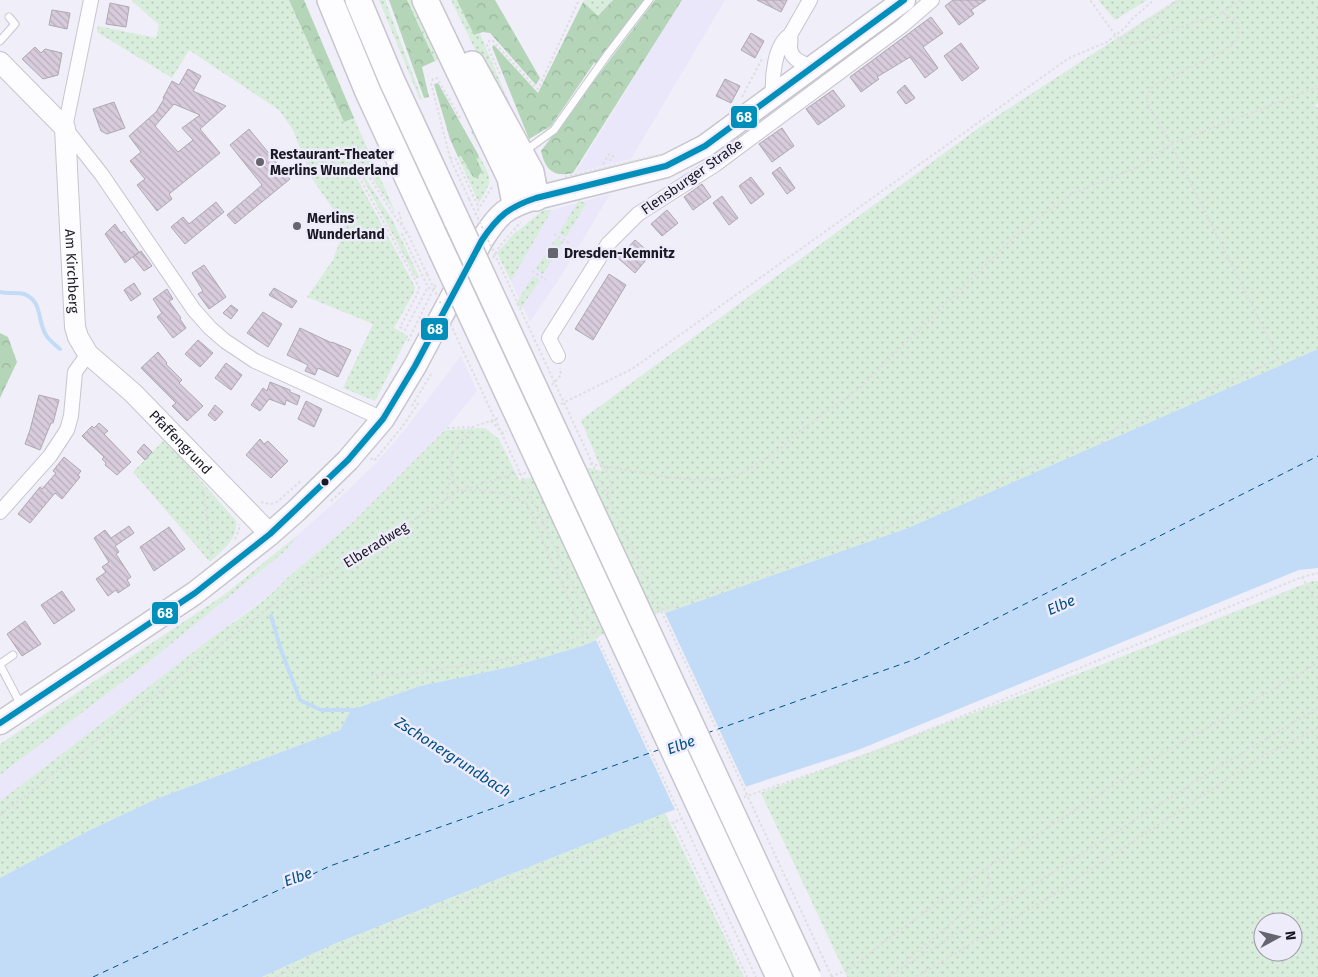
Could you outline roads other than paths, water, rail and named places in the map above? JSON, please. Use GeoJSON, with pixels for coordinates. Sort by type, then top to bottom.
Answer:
{"type":"FeatureCollection","features":[{"type":"Feature","properties":{"kind":"highway"},"geometry":{"type":"LineString","coordinates":[[330,0],[368,92],[779,977]]}},
{"type":"Feature","properties":{"kind":"highway"},"geometry":{"type":"LineString","coordinates":[[358,0],[392,81],[808,977]]}},
{"type":"Feature","properties":{"kind":"highway"},"geometry":{"type":"LineString","coordinates":[[425,0],[508,162]]}},
{"type":"Feature","properties":{"kind":"highway"},"geometry":{"type":"LineString","coordinates":[[443,0],[472,64],[508,162],[510,178],[544,193]]}},
{"type":"Feature","properties":{"kind":"main road"},"geometry":{"type":"LineString","coordinates":[[0,723],[224,572],[270,534],[348,460],[383,419],[415,366],[482,240],[492,224],[506,209],[544,193],[664,160],[706,146],[904,0]]}},
{"type":"Feature","properties":{"kind":"street","name":"Am Kirchberg"},"geometry":{"type":"LineString","coordinates":[[88,354],[78,337],[75,327],[65,128],[91,0]]}},
{"type":"Feature","properties":{"kind":"street"},"geometry":{"type":"LineString","coordinates":[[773,95],[774,64],[786,38],[790,35],[810,0]]}},
{"type":"Feature","properties":{"kind":"street","name":"Flensburger Straße"},"geometry":{"type":"LineString","coordinates":[[558,356],[550,338],[608,244],[622,229],[638,214],[716,164],[902,26],[932,0]]}},
{"type":"Feature","properties":{"kind":"street"},"geometry":{"type":"LineString","coordinates":[[790,35],[792,55],[798,61],[812,67]]}},
{"type":"Feature","properties":{"kind":"street"},"geometry":{"type":"LineString","coordinates":[[0,62],[65,128],[102,176],[194,310],[210,328],[231,346],[255,361],[383,419]]}},
{"type":"Feature","properties":{"kind":"street"},"geometry":{"type":"LineString","coordinates":[[0,512],[50,456],[67,430],[72,416],[75,372],[88,354]]}},
{"type":"Feature","properties":{"kind":"street","name":"Pfaffengrund"},"geometry":{"type":"LineString","coordinates":[[88,354],[133,393],[270,534]]}},
{"type":"Feature","properties":{"kind":"lane"},"geometry":{"type":"LineString","coordinates":[[508,162],[554,130],[607,55],[650,0]]}},
{"type":"Feature","properties":{"kind":"lane"},"geometry":{"type":"LineString","coordinates":[[0,41],[15,24],[9,17]]}},
{"type":"Feature","properties":{"kind":"lane"},"geometry":{"type":"LineString","coordinates":[[13,655],[0,664],[23,707]]}},
{"type":"Feature","properties":{"kind":"water","name":"Elbe"},"geometry":{"type":"Polygon","coordinates":[[[1318,349],[1318,568],[1299,570],[858,750],[665,813],[334,944],[262,977],[0,977],[0,878],[88,831],[156,799],[340,730],[351,710],[420,686],[510,667],[579,647],[668,612],[908,528],[1318,349]]]}},
{"type":"Feature","properties":{"kind":"waterway","name":"Zschonergrundbach"},"geometry":{"type":"LineString","coordinates":[[0,292],[21,293],[30,297],[37,306],[43,330],[50,341],[60,349]]}},
{"type":"Feature","properties":{"kind":"waterway","name":"Zschonergrundbach"},"geometry":{"type":"LineString","coordinates":[[271,616],[281,650],[300,700],[321,710],[357,710]]}},
{"type":"Feature","properties":{"kind":"place","name":"Restaurant-Theater Merlins Wunderland"},"geometry":{"type":"Point","coordinates":[260,162]}},
{"type":"Feature","properties":{"kind":"place","name":"Merlins Wunderland"},"geometry":{"type":"Point","coordinates":[297,226]}},
{"type":"Feature","properties":{"kind":"place","name":"Dresden-Kemnitz"},"geometry":{"type":"Point","coordinates":[553,253]}}]}
